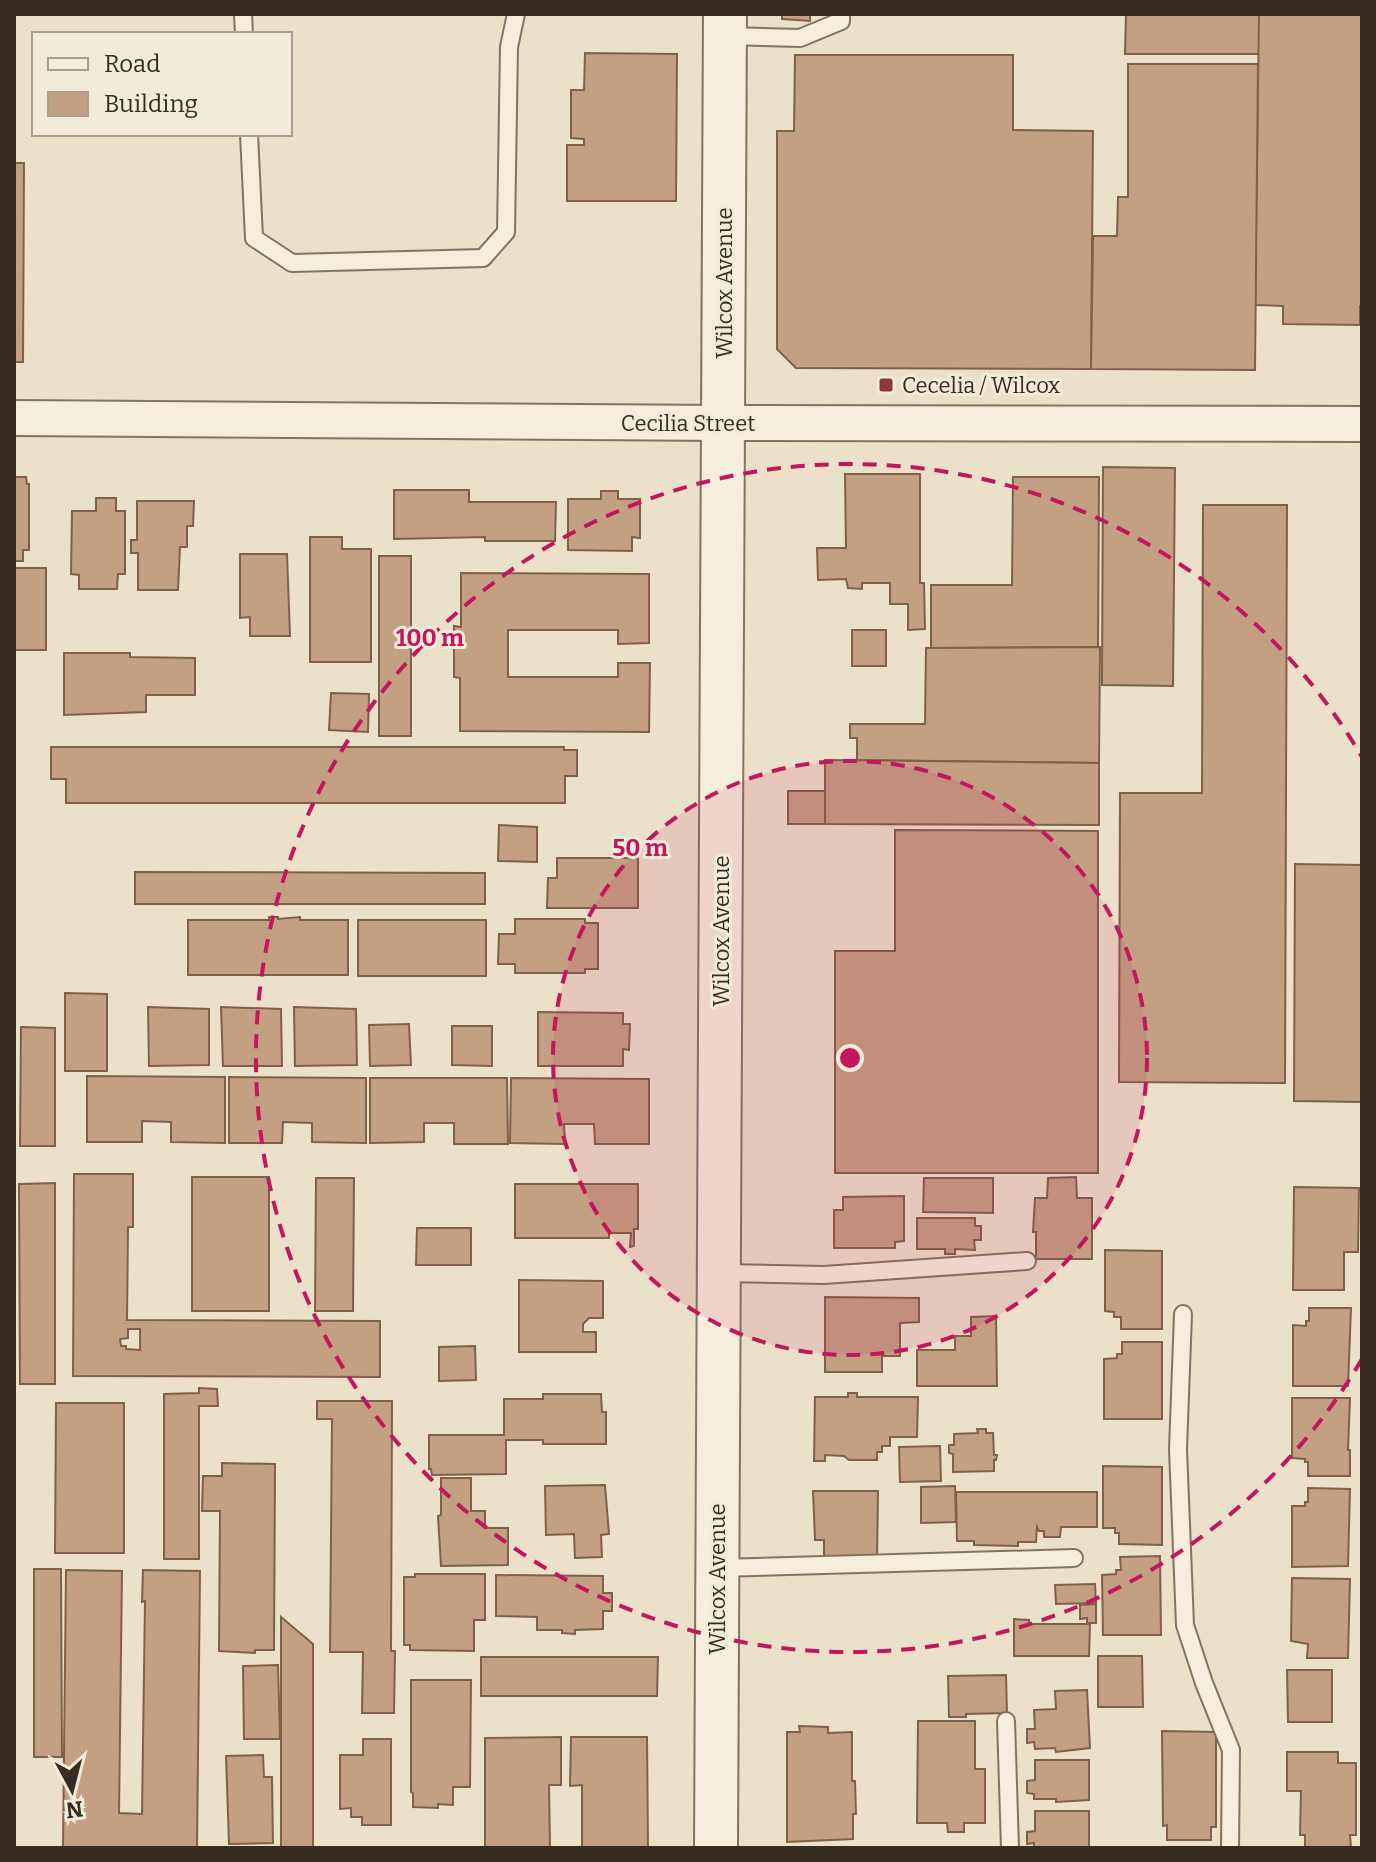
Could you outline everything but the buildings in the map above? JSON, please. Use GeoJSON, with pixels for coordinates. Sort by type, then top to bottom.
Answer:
{"type":"FeatureCollection","features":[{"type":"Feature","properties":{"kind":"street","name":"Wilcox Avenue"},"geometry":{"type":"LineString","coordinates":[[716,1848],[725,25]]}},
{"type":"Feature","properties":{"kind":"street","name":"Cecilia Street"},"geometry":{"type":"LineString","coordinates":[[14,418],[1362,424]]}},
{"type":"Feature","properties":{"kind":"lane"},"geometry":{"type":"LineString","coordinates":[[249,136],[254,238],[292,263],[483,258],[506,232],[509,47],[516,14]]}},
{"type":"Feature","properties":{"kind":"lane"},"geometry":{"type":"LineString","coordinates":[[725,25],[800,38],[841,21],[841,14]]}},
{"type":"Feature","properties":{"kind":"lane"},"geometry":{"type":"LineString","coordinates":[[719,1272],[824,1275],[1027,1261]]}},
{"type":"Feature","properties":{"kind":"lane"},"geometry":{"type":"LineString","coordinates":[[1183,1314],[1178,1449],[1185,1625],[1231,1750],[1230,1848]]}},
{"type":"Feature","properties":{"kind":"lane"},"geometry":{"type":"LineString","coordinates":[[718,1568],[1074,1558]]}},
{"type":"Feature","properties":{"kind":"lane"},"geometry":{"type":"LineString","coordinates":[[1006,1721],[1010,1848]]}},
{"type":"Feature","properties":{"kind":"place","name":"Cecelia / Wilcox"},"geometry":{"type":"Point","coordinates":[886,385]}}]}
